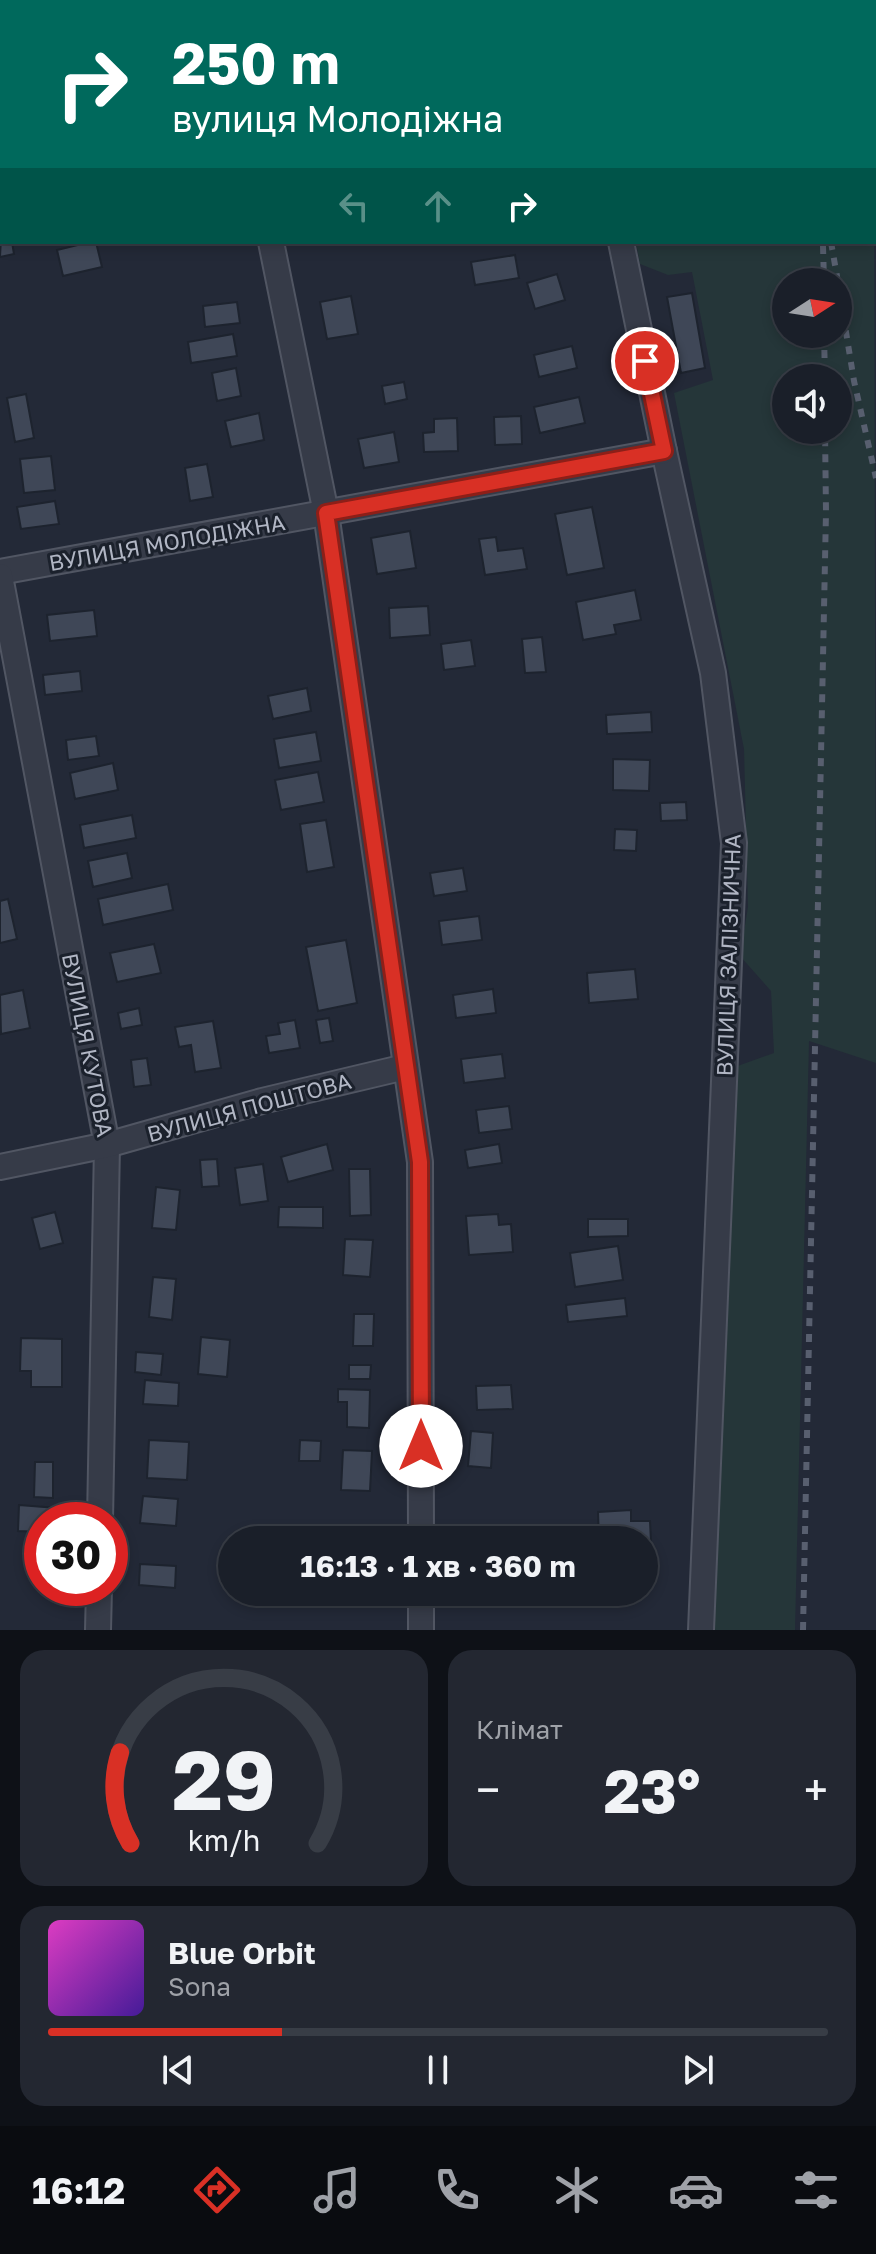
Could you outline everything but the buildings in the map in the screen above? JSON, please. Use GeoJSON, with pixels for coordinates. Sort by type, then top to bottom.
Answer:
{"type":"FeatureCollection","features":[{"type":"Feature","properties":{"kind":"street"},"geometry":{"type":"LineString","coordinates":[[271,244],[326,513],[420,1162],[421,1526]]}},
{"type":"Feature","properties":{"kind":"street","name":"ВУЛИЦЯ ЗАЛІЗНИЧНА"},"geometry":{"type":"LineString","coordinates":[[621,244],[713,673],[734,843],[701,1630]]}},
{"type":"Feature","properties":{"kind":"street","name":"ВУЛИЦЯ МОЛОДІЖНА"},"geometry":{"type":"LineString","coordinates":[[0,574],[664,451]]}},
{"type":"Feature","properties":{"kind":"street","name":"ВУЛИЦЯ КУТОВА"},"geometry":{"type":"LineString","coordinates":[[0,574],[107,1145],[100,1502]]}},
{"type":"Feature","properties":{"kind":"street","name":"ВУЛИЦЯ ПОШТОВА"},"geometry":{"type":"LineString","coordinates":[[0,1167],[107,1145],[262,1101],[405,1067]]}},
{"type":"Feature","properties":{"kind":"street"},"geometry":{"type":"LineString","coordinates":[[98,1630],[99,1606]]}},
{"type":"Feature","properties":{"kind":"street"},"geometry":{"type":"LineString","coordinates":[[421,1606],[421,1630]]}},
{"type":"Feature","properties":{"kind":"shaded area"},"geometry":{"type":"Polygon","coordinates":[[[636,244],[874,244],[876,1063],[809,1041],[795,1630],[712,1630],[732,1068],[774,1053],[771,991],[740,956],[748,907],[744,749],[674,393],[713,380],[692,272],[668,275],[640,264],[636,244]]]}},
{"type":"Feature","properties":{"kind":"railway"},"geometry":{"type":"LineString","coordinates":[[831,244],[836,268]]}},
{"type":"Feature","properties":{"kind":"railway"},"geometry":{"type":"LineString","coordinates":[[823,246],[824,268]]}},
{"type":"Feature","properties":{"kind":"railway"},"geometry":{"type":"LineString","coordinates":[[824,348],[825,364]]}},
{"type":"Feature","properties":{"kind":"railway"},"geometry":{"type":"LineString","coordinates":[[849,348],[876,478]]}},
{"type":"Feature","properties":{"kind":"railway"},"geometry":{"type":"LineString","coordinates":[[803,1630],[825,444]]}},
{"type":"Feature","properties":{"kind":"route"},"geometry":{"type":"LineString","coordinates":[[421,1446],[420,1162],[326,513],[664,451],[645,361]]}}]}
